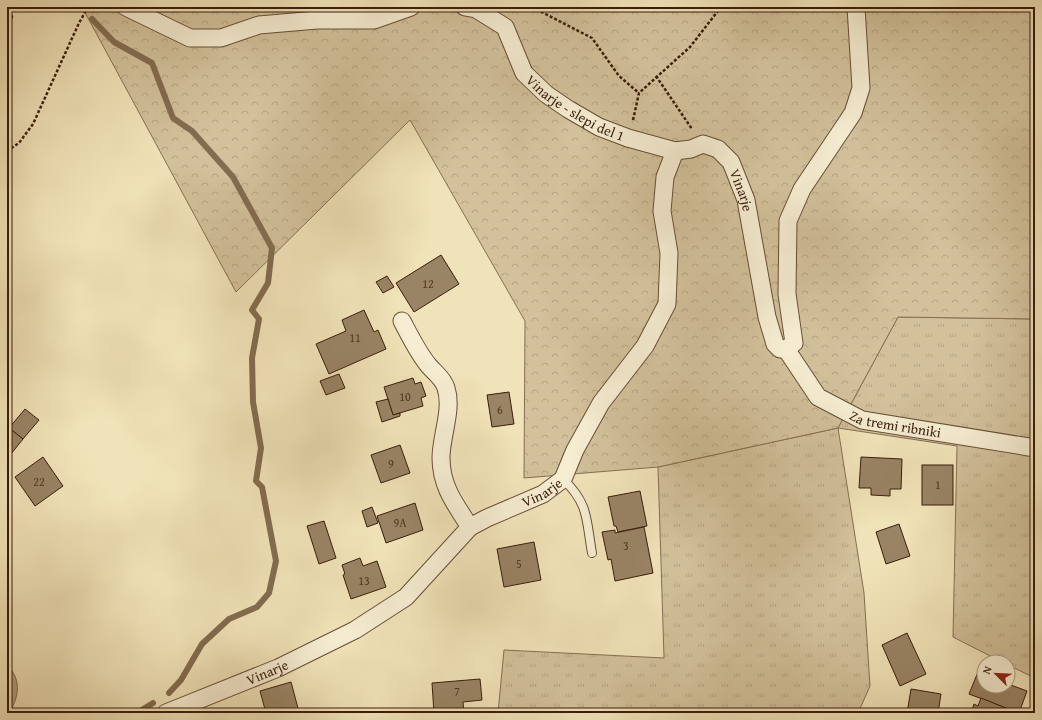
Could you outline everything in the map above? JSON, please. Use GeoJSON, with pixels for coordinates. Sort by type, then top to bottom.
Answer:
{"type":"FeatureCollection","features":[{"type":"Feature","properties":{"kind":"street"},"geometry":{"type":"LineString","coordinates":[[126,7],[190,38],[221,38],[259,25],[317,20],[374,20],[411,7]]}},
{"type":"Feature","properties":{"kind":"street","name":"Vinarje - slepi del 1"},"geometry":{"type":"LineString","coordinates":[[465,7],[476,9],[505,27],[524,72],[546,94],[599,127],[628,138],[674,151]]}},
{"type":"Feature","properties":{"kind":"street"},"geometry":{"type":"LineString","coordinates":[[786,349],[794,343],[787,294],[788,221],[802,189],[853,113],[861,88],[856,7]]}},
{"type":"Feature","properties":{"kind":"street"},"geometry":{"type":"LineString","coordinates":[[674,151],[691,149],[703,144]]}},
{"type":"Feature","properties":{"kind":"street","name":"Vinarje"},"geometry":{"type":"LineString","coordinates":[[703,144],[718,149],[731,162],[744,194],[767,317],[775,344],[780,348],[786,349]]}},
{"type":"Feature","properties":{"kind":"street","name":"Vinarje"},"geometry":{"type":"LineString","coordinates":[[166,713],[278,668],[355,630],[406,597],[470,527],[543,494],[563,479],[575,450],[601,403],[645,346],[667,304],[669,253],[662,211],[665,177],[674,151]]}},
{"type":"Feature","properties":{"kind":"street"},"geometry":{"type":"LineString","coordinates":[[402,321],[428,366],[441,378],[446,388],[447,402],[441,456],[442,472],[447,491],[470,527]]}},
{"type":"Feature","properties":{"kind":"street","name":"Za tremi ribniki"},"geometry":{"type":"LineString","coordinates":[[786,349],[818,397],[862,420],[1035,448]]}},
{"type":"Feature","properties":{"kind":"lane"},"geometry":{"type":"LineString","coordinates":[[563,479],[575,490],[584,504],[592,552]]}},
{"type":"Feature","properties":{"kind":"path"},"geometry":{"type":"LineString","coordinates":[[7,151],[19,143],[33,124],[60,62],[88,7]]}},
{"type":"Feature","properties":{"kind":"path"},"geometry":{"type":"LineString","coordinates":[[532,7],[592,38],[619,76],[639,93]]}},
{"type":"Feature","properties":{"kind":"path"},"geometry":{"type":"LineString","coordinates":[[628,138],[639,93],[656,76],[690,47],[721,7]]}},
{"type":"Feature","properties":{"kind":"path"},"geometry":{"type":"LineString","coordinates":[[656,76],[703,144]]}},
{"type":"Feature","properties":{"kind":"green space"},"geometry":{"type":"Polygon","coordinates":[[[82,7],[1035,7],[1035,319],[898,317],[838,428],[658,467],[524,478],[525,321],[410,120],[236,292],[82,7]]]}},
{"type":"Feature","properties":{"kind":"green space"},"geometry":{"type":"Polygon","coordinates":[[[898,317],[1035,319],[1035,678],[1016,669],[1016,654],[986,654],[953,637],[957,446],[838,428],[898,317]]]}},
{"type":"Feature","properties":{"kind":"green space"},"geometry":{"type":"Polygon","coordinates":[[[838,428],[864,593],[870,686],[858,713],[498,713],[504,650],[664,658],[658,467],[838,428]]]}},
{"type":"Feature","properties":{"kind":"shaded area"},"geometry":{"type":"Polygon","coordinates":[[[7,665],[12,670],[17,681],[17,694],[13,707],[9,713],[7,713],[7,665]]]}},
{"type":"Feature","properties":{"kind":"building"},"geometry":{"type":"Polygon","coordinates":[[[7,14],[13,16],[7,32],[7,14]]]}},
{"type":"Feature","properties":{"kind":"building"},"geometry":{"type":"Polygon","coordinates":[[[441,255],[459,284],[414,312],[396,283],[441,255]]]}},
{"type":"Feature","properties":{"kind":"building"},"geometry":{"type":"Polygon","coordinates":[[[387,276],[394,287],[383,293],[376,282],[387,276]]]}},
{"type":"Feature","properties":{"kind":"building"},"geometry":{"type":"Polygon","coordinates":[[[364,310],[374,332],[378,330],[386,349],[329,374],[316,344],[346,331],[342,320],[364,310]]]}},
{"type":"Feature","properties":{"kind":"building"},"geometry":{"type":"Polygon","coordinates":[[[339,374],[345,388],[326,395],[320,381],[339,374]]]}},
{"type":"Feature","properties":{"kind":"building"},"geometry":{"type":"Polygon","coordinates":[[[413,378],[415,384],[421,382],[426,396],[421,398],[423,406],[393,415],[384,387],[413,378]]]}},
{"type":"Feature","properties":{"kind":"building"},"geometry":{"type":"Polygon","coordinates":[[[509,392],[514,424],[492,427],[487,395],[509,392]]]}},
{"type":"Feature","properties":{"kind":"building"},"geometry":{"type":"Polygon","coordinates":[[[388,399],[393,415],[400,413],[400,416],[382,422],[376,402],[388,399]]]}},
{"type":"Feature","properties":{"kind":"building"},"geometry":{"type":"Polygon","coordinates":[[[25,409],[39,420],[23,439],[9,428],[25,409]]]}},
{"type":"Feature","properties":{"kind":"building"},"geometry":{"type":"Polygon","coordinates":[[[9,428],[23,439],[7,459],[7,429],[9,428]]]}},
{"type":"Feature","properties":{"kind":"building"},"geometry":{"type":"Polygon","coordinates":[[[400,445],[410,473],[381,483],[371,455],[400,445]]]}},
{"type":"Feature","properties":{"kind":"building"},"geometry":{"type":"Polygon","coordinates":[[[43,457],[63,486],[35,506],[15,477],[43,457]]]}},
{"type":"Feature","properties":{"kind":"building"},"geometry":{"type":"Polygon","coordinates":[[[861,457],[902,459],[901,489],[890,489],[890,496],[871,495],[871,488],[859,488],[861,457]]]}},
{"type":"Feature","properties":{"kind":"building"},"geometry":{"type":"Polygon","coordinates":[[[922,465],[953,465],[953,505],[922,505],[922,465]]]}},
{"type":"Feature","properties":{"kind":"building"},"geometry":{"type":"Polygon","coordinates":[[[640,491],[647,526],[618,532],[616,526],[614,526],[608,497],[640,491]]]}},
{"type":"Feature","properties":{"kind":"building"},"geometry":{"type":"Polygon","coordinates":[[[415,503],[423,530],[386,543],[377,516],[415,503]]]}},
{"type":"Feature","properties":{"kind":"building"},"geometry":{"type":"Polygon","coordinates":[[[372,507],[378,523],[367,527],[362,511],[372,507]]]}},
{"type":"Feature","properties":{"kind":"building"},"geometry":{"type":"Polygon","coordinates":[[[324,521],[336,558],[319,564],[307,526],[324,521]]]}},
{"type":"Feature","properties":{"kind":"building"},"geometry":{"type":"Polygon","coordinates":[[[899,524],[910,556],[886,564],[876,532],[899,524]]]}},
{"type":"Feature","properties":{"kind":"building"},"geometry":{"type":"Polygon","coordinates":[[[644,527],[653,573],[615,581],[611,559],[608,560],[602,532],[615,530],[615,533],[644,527]]]}},
{"type":"Feature","properties":{"kind":"building"},"geometry":{"type":"Polygon","coordinates":[[[534,542],[541,580],[504,587],[497,549],[534,542]]]}},
{"type":"Feature","properties":{"kind":"building"},"geometry":{"type":"Polygon","coordinates":[[[360,558],[363,566],[377,561],[386,587],[351,599],[343,575],[345,574],[342,565],[360,558]]]}},
{"type":"Feature","properties":{"kind":"building"},"geometry":{"type":"Polygon","coordinates":[[[907,633],[926,674],[900,686],[882,645],[907,633]]]}},
{"type":"Feature","properties":{"kind":"building"},"geometry":{"type":"Polygon","coordinates":[[[976,677],[976,694],[1016,694],[1016,687],[1027,691],[1019,713],[969,694],[976,677]]]}},
{"type":"Feature","properties":{"kind":"building"},"geometry":{"type":"Polygon","coordinates":[[[480,679],[482,700],[463,702],[464,713],[434,713],[432,683],[480,679]]]}},
{"type":"Feature","properties":{"kind":"building"},"geometry":{"type":"Polygon","coordinates":[[[291,682],[299,712],[266,713],[260,691],[291,682]]]}},
{"type":"Feature","properties":{"kind":"building"},"geometry":{"type":"Polygon","coordinates":[[[911,689],[941,694],[938,713],[907,713],[911,689]]]}},
{"type":"Feature","properties":{"kind":"building"},"geometry":{"type":"Polygon","coordinates":[[[981,698],[1018,713],[971,713],[974,704],[978,706],[981,698]]]}},
{"type":"Feature","properties":{"kind":"waterway"},"geometry":{"type":"LineString","coordinates":[[92,19],[114,42],[152,63],[173,118],[192,131],[233,177],[272,248],[268,283],[252,310],[259,319],[252,358],[253,402],[261,448],[256,481],[262,487],[276,561],[269,593],[257,607],[229,619],[202,644],[181,680],[169,693]]}},
{"type":"Feature","properties":{"kind":"waterway"},"geometry":{"type":"LineString","coordinates":[[137,713],[153,703]]}}]}
